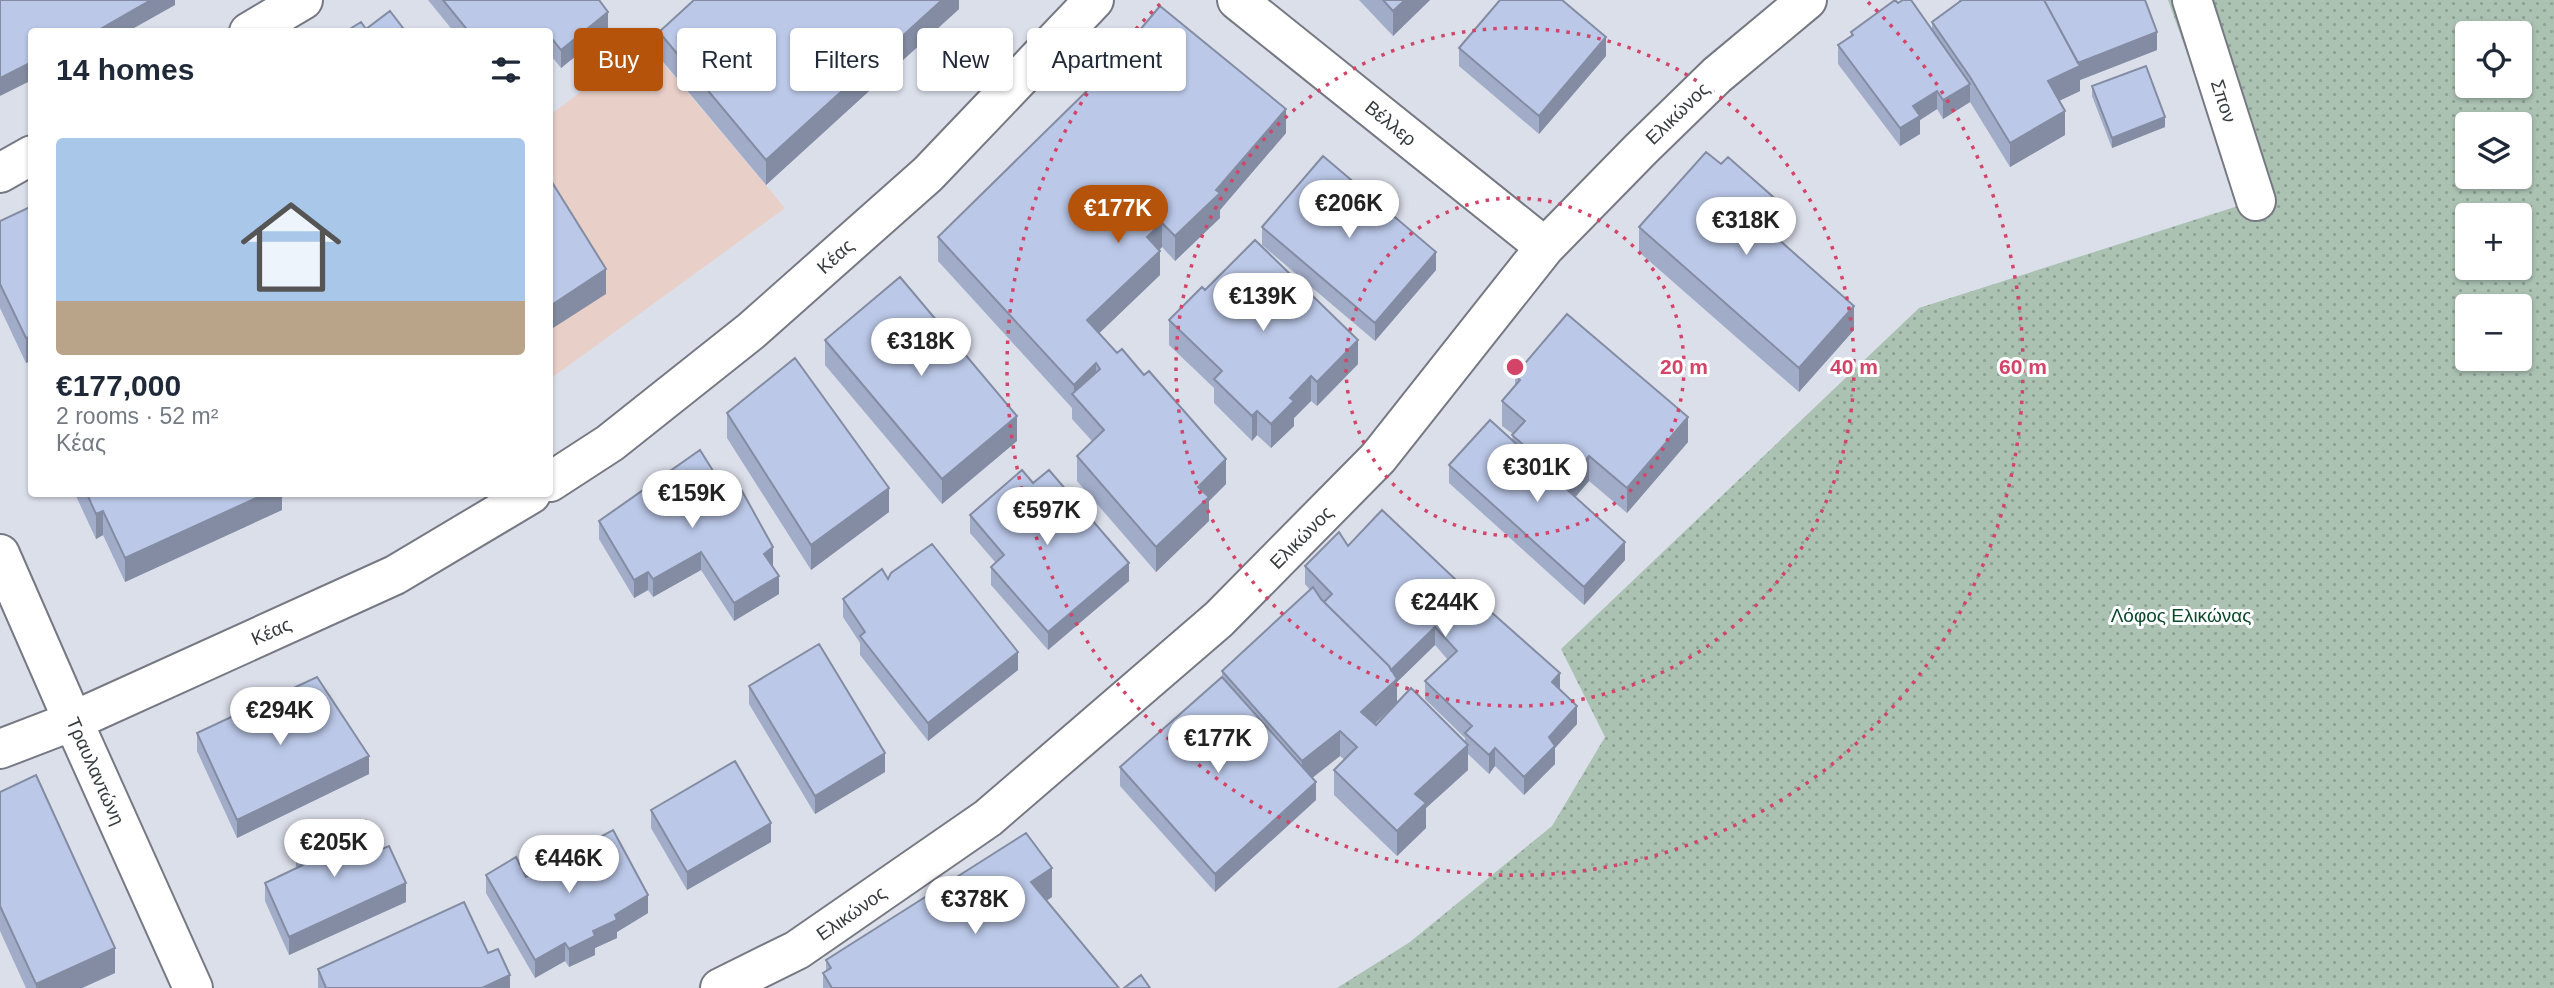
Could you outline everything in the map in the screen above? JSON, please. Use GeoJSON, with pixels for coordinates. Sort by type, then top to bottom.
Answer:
{"type":"FeatureCollection","features":[{"type":"Feature","properties":{"kind":"street"},"geometry":{"type":"LineString","coordinates":[[256,28],[303,0]]}},
{"type":"Feature","properties":{"kind":"street","name":"Κέας"},"geometry":{"type":"LineString","coordinates":[[553,480],[610,443],[762,322],[928,174],[1094,0]]}},
{"type":"Feature","properties":{"kind":"street","name":"Βέλλερ"},"geometry":{"type":"LineString","coordinates":[[1237,0],[1545,247]]}},
{"type":"Feature","properties":{"kind":"street","name":"Ελικώνος"},"geometry":{"type":"LineString","coordinates":[[720,988],[797,950],[988,818],[1219,619],[1378,458],[1545,247],[1717,75],[1807,0]]}},
{"type":"Feature","properties":{"kind":"street","name":"Σπον"},"geometry":{"type":"LineString","coordinates":[[2192,0],[2256,201]]}},
{"type":"Feature","properties":{"kind":"street"},"geometry":{"type":"LineString","coordinates":[[0,173],[28,157]]}},
{"type":"Feature","properties":{"kind":"street","name":"Κέας"},"geometry":{"type":"LineString","coordinates":[[0,749],[73,721],[395,575],[526,497]]}},
{"type":"Feature","properties":{"kind":"street","name":"Τραυλαντώνη"},"geometry":{"type":"LineString","coordinates":[[0,554],[192,988]]}},
{"type":"Feature","properties":{"kind":"shaded area"},"geometry":{"type":"Polygon","coordinates":[[[663,63],[677,80],[677,91],[686,91],[785,208],[553,377],[553,113],[582,91],[663,91],[663,63]]]}},
{"type":"Feature","properties":{"kind":"green space","name":"Λόφος Ελικώνας"},"geometry":{"type":"Polygon","coordinates":[[[2168,0],[2554,0],[2554,988],[1337,988],[1410,942],[1552,826],[1605,737],[1561,649],[1919,308],[2241,205],[2168,0]]]}},
{"type":"Feature","properties":{"kind":"building"},"geometry":{"type":"Polygon","coordinates":[[[0,0],[151,0],[102,28],[28,28],[28,64],[0,78],[0,0]]]}},
{"type":"Feature","properties":{"kind":"building"},"geometry":{"type":"Polygon","coordinates":[[[443,0],[599,0],[608,12],[588,28],[574,28],[574,39],[561,50],[553,40],[553,28],[466,28],[443,0]]]}},
{"type":"Feature","properties":{"kind":"building"},"geometry":{"type":"Polygon","coordinates":[[[694,0],[942,0],[903,35],[903,28],[790,28],[790,91],[842,91],[766,160],[708,91],[776,91],[776,28],[677,28],[677,54],[663,37],[663,28],[694,0]]]}},
{"type":"Feature","properties":{"kind":"building"},"geometry":{"type":"Polygon","coordinates":[[[1383,0],[1405,0],[1393,11],[1383,0]]]}},
{"type":"Feature","properties":{"kind":"building"},"geometry":{"type":"Polygon","coordinates":[[[1500,0],[1562,0],[1606,37],[1539,116],[1459,48],[1500,0]]]}},
{"type":"Feature","properties":{"kind":"building"},"geometry":{"type":"Polygon","coordinates":[[[1895,0],[1898,3],[1911,0],[1970,84],[1943,100],[1937,91],[1913,106],[1920,116],[1900,128],[1838,45],[1853,35],[1851,32],[1895,0]]]}},
{"type":"Feature","properties":{"kind":"building"},"geometry":{"type":"Polygon","coordinates":[[[1962,0],[2044,0],[2080,66],[2048,81],[2065,111],[2010,143],[1970,77],[1932,22],[1962,0]]]}},
{"type":"Feature","properties":{"kind":"building"},"geometry":{"type":"Polygon","coordinates":[[[2044,0],[2145,0],[2157,32],[2078,63],[2044,0]]]}},
{"type":"Feature","properties":{"kind":"building"},"geometry":{"type":"Polygon","coordinates":[[[1160,6],[1286,109],[1216,190],[1220,193],[1175,236],[1162,223],[1147,237],[1160,251],[1087,320],[1117,353],[1122,349],[1144,375],[1149,371],[1226,459],[1198,487],[1209,497],[1156,547],[1077,456],[1104,430],[1072,394],[1100,369],[1096,363],[1074,385],[938,237],[1087,91],[1186,91],[1186,28],[1142,28],[1160,6]]]}},
{"type":"Feature","properties":{"kind":"building"},"geometry":{"type":"Polygon","coordinates":[[[390,11],[403,28],[367,28],[390,11]]]}},
{"type":"Feature","properties":{"kind":"building"},"geometry":{"type":"Polygon","coordinates":[[[361,22],[365,28],[351,28],[361,22]]]}},
{"type":"Feature","properties":{"kind":"building"},"geometry":{"type":"Polygon","coordinates":[[[2146,66],[2165,117],[2112,138],[2092,86],[2146,66]]]}},
{"type":"Feature","properties":{"kind":"building"},"geometry":{"type":"Polygon","coordinates":[[[1706,152],[1721,164],[1728,157],[1787,209],[1769,231],[1854,306],[1799,368],[1639,227],[1706,152]]]}},
{"type":"Feature","properties":{"kind":"building"},"geometry":{"type":"Polygon","coordinates":[[[1323,156],[1436,252],[1375,323],[1262,227],[1323,156]]]}},
{"type":"Feature","properties":{"kind":"building"},"geometry":{"type":"Polygon","coordinates":[[[553,184],[606,269],[553,304],[553,184]]]}},
{"type":"Feature","properties":{"kind":"building"},"geometry":{"type":"Polygon","coordinates":[[[28,208],[26,338],[0,284],[0,221],[28,208]]]}},
{"type":"Feature","properties":{"kind":"building"},"geometry":{"type":"Polygon","coordinates":[[[1255,240],[1358,340],[1317,382],[1311,376],[1290,398],[1294,401],[1271,424],[1257,411],[1252,416],[1214,379],[1222,371],[1169,320],[1202,287],[1205,290],[1255,240]]]}},
{"type":"Feature","properties":{"kind":"building"},"geometry":{"type":"Polygon","coordinates":[[[900,277],[1017,416],[942,479],[825,340],[900,277]]]}},
{"type":"Feature","properties":{"kind":"building"},"geometry":{"type":"Polygon","coordinates":[[[1567,314],[1688,417],[1627,488],[1589,456],[1567,482],[1512,435],[1525,421],[1502,401],[1520,380],[1515,375],[1567,314]]]}},
{"type":"Feature","properties":{"kind":"building"},"geometry":{"type":"Polygon","coordinates":[[[795,358],[889,488],[811,545],[727,413],[795,358]]]}},
{"type":"Feature","properties":{"kind":"building"},"geometry":{"type":"Polygon","coordinates":[[[1490,420],[1625,542],[1584,587],[1449,465],[1490,420]]]}},
{"type":"Feature","properties":{"kind":"building"},"geometry":{"type":"Polygon","coordinates":[[[700,450],[730,498],[742,491],[773,547],[764,554],[779,576],[734,603],[701,552],[653,579],[648,572],[634,580],[599,521],[700,450]]]}},
{"type":"Feature","properties":{"kind":"building"},"geometry":{"type":"Polygon","coordinates":[[[1022,470],[1033,483],[1049,470],[1129,563],[1048,632],[991,567],[1004,555],[970,515],[1022,470]]]}},
{"type":"Feature","properties":{"kind":"building"},"geometry":{"type":"Polygon","coordinates":[[[88,497],[258,497],[125,558],[103,511],[96,514],[88,497]]]}},
{"type":"Feature","properties":{"kind":"building"},"geometry":{"type":"Polygon","coordinates":[[[1382,510],[1560,673],[1552,682],[1577,706],[1549,737],[1555,746],[1524,777],[1495,748],[1489,755],[1465,733],[1472,726],[1425,681],[1457,651],[1435,627],[1391,670],[1324,602],[1332,594],[1305,566],[1339,532],[1348,546],[1382,510]]]}},
{"type":"Feature","properties":{"kind":"building"},"geometry":{"type":"Polygon","coordinates":[[[932,544],[1018,652],[928,723],[860,636],[865,632],[843,599],[882,569],[888,579],[891,573],[932,544]]]}},
{"type":"Feature","properties":{"kind":"building"},"geometry":{"type":"Polygon","coordinates":[[[1313,587],[1321,599],[1389,666],[1397,679],[1361,712],[1376,725],[1411,688],[1468,745],[1415,794],[1426,803],[1397,831],[1334,770],[1357,747],[1340,731],[1302,761],[1222,671],[1313,587]]]}},
{"type":"Feature","properties":{"kind":"building"},"geometry":{"type":"Polygon","coordinates":[[[819,644],[885,753],[815,796],[749,686],[819,644]]]}},
{"type":"Feature","properties":{"kind":"building"},"geometry":{"type":"Polygon","coordinates":[[[317,677],[369,756],[237,820],[197,733],[317,677]]]}},
{"type":"Feature","properties":{"kind":"building"},"geometry":{"type":"Polygon","coordinates":[[[1222,677],[1316,782],[1215,874],[1120,767],[1222,677]]]}},
{"type":"Feature","properties":{"kind":"building"},"geometry":{"type":"Polygon","coordinates":[[[735,761],[771,823],[687,872],[651,810],[735,761]]]}},
{"type":"Feature","properties":{"kind":"building"},"geometry":{"type":"Polygon","coordinates":[[[36,775],[115,948],[36,984],[0,906],[0,792],[36,775]]]}},
{"type":"Feature","properties":{"kind":"building"},"geometry":{"type":"Polygon","coordinates":[[[366,820],[380,850],[389,846],[406,883],[289,937],[265,883],[303,865],[296,852],[366,820]]]}},
{"type":"Feature","properties":{"kind":"building"},"geometry":{"type":"Polygon","coordinates":[[[613,830],[648,895],[615,915],[617,920],[593,931],[595,936],[569,949],[565,943],[535,960],[486,875],[516,857],[526,877],[613,830]]]}},
{"type":"Feature","properties":{"kind":"building"},"geometry":{"type":"Polygon","coordinates":[[[1026,833],[1052,868],[1031,882],[1119,988],[832,988],[823,973],[831,968],[826,960],[1026,833]]]}},
{"type":"Feature","properties":{"kind":"building"},"geometry":{"type":"Polygon","coordinates":[[[464,902],[488,953],[498,949],[510,975],[482,988],[326,988],[318,969],[464,902]]]}},
{"type":"Feature","properties":{"kind":"building"},"geometry":{"type":"Polygon","coordinates":[[[1141,975],[1150,988],[1124,988],[1141,975]]]}}]}
